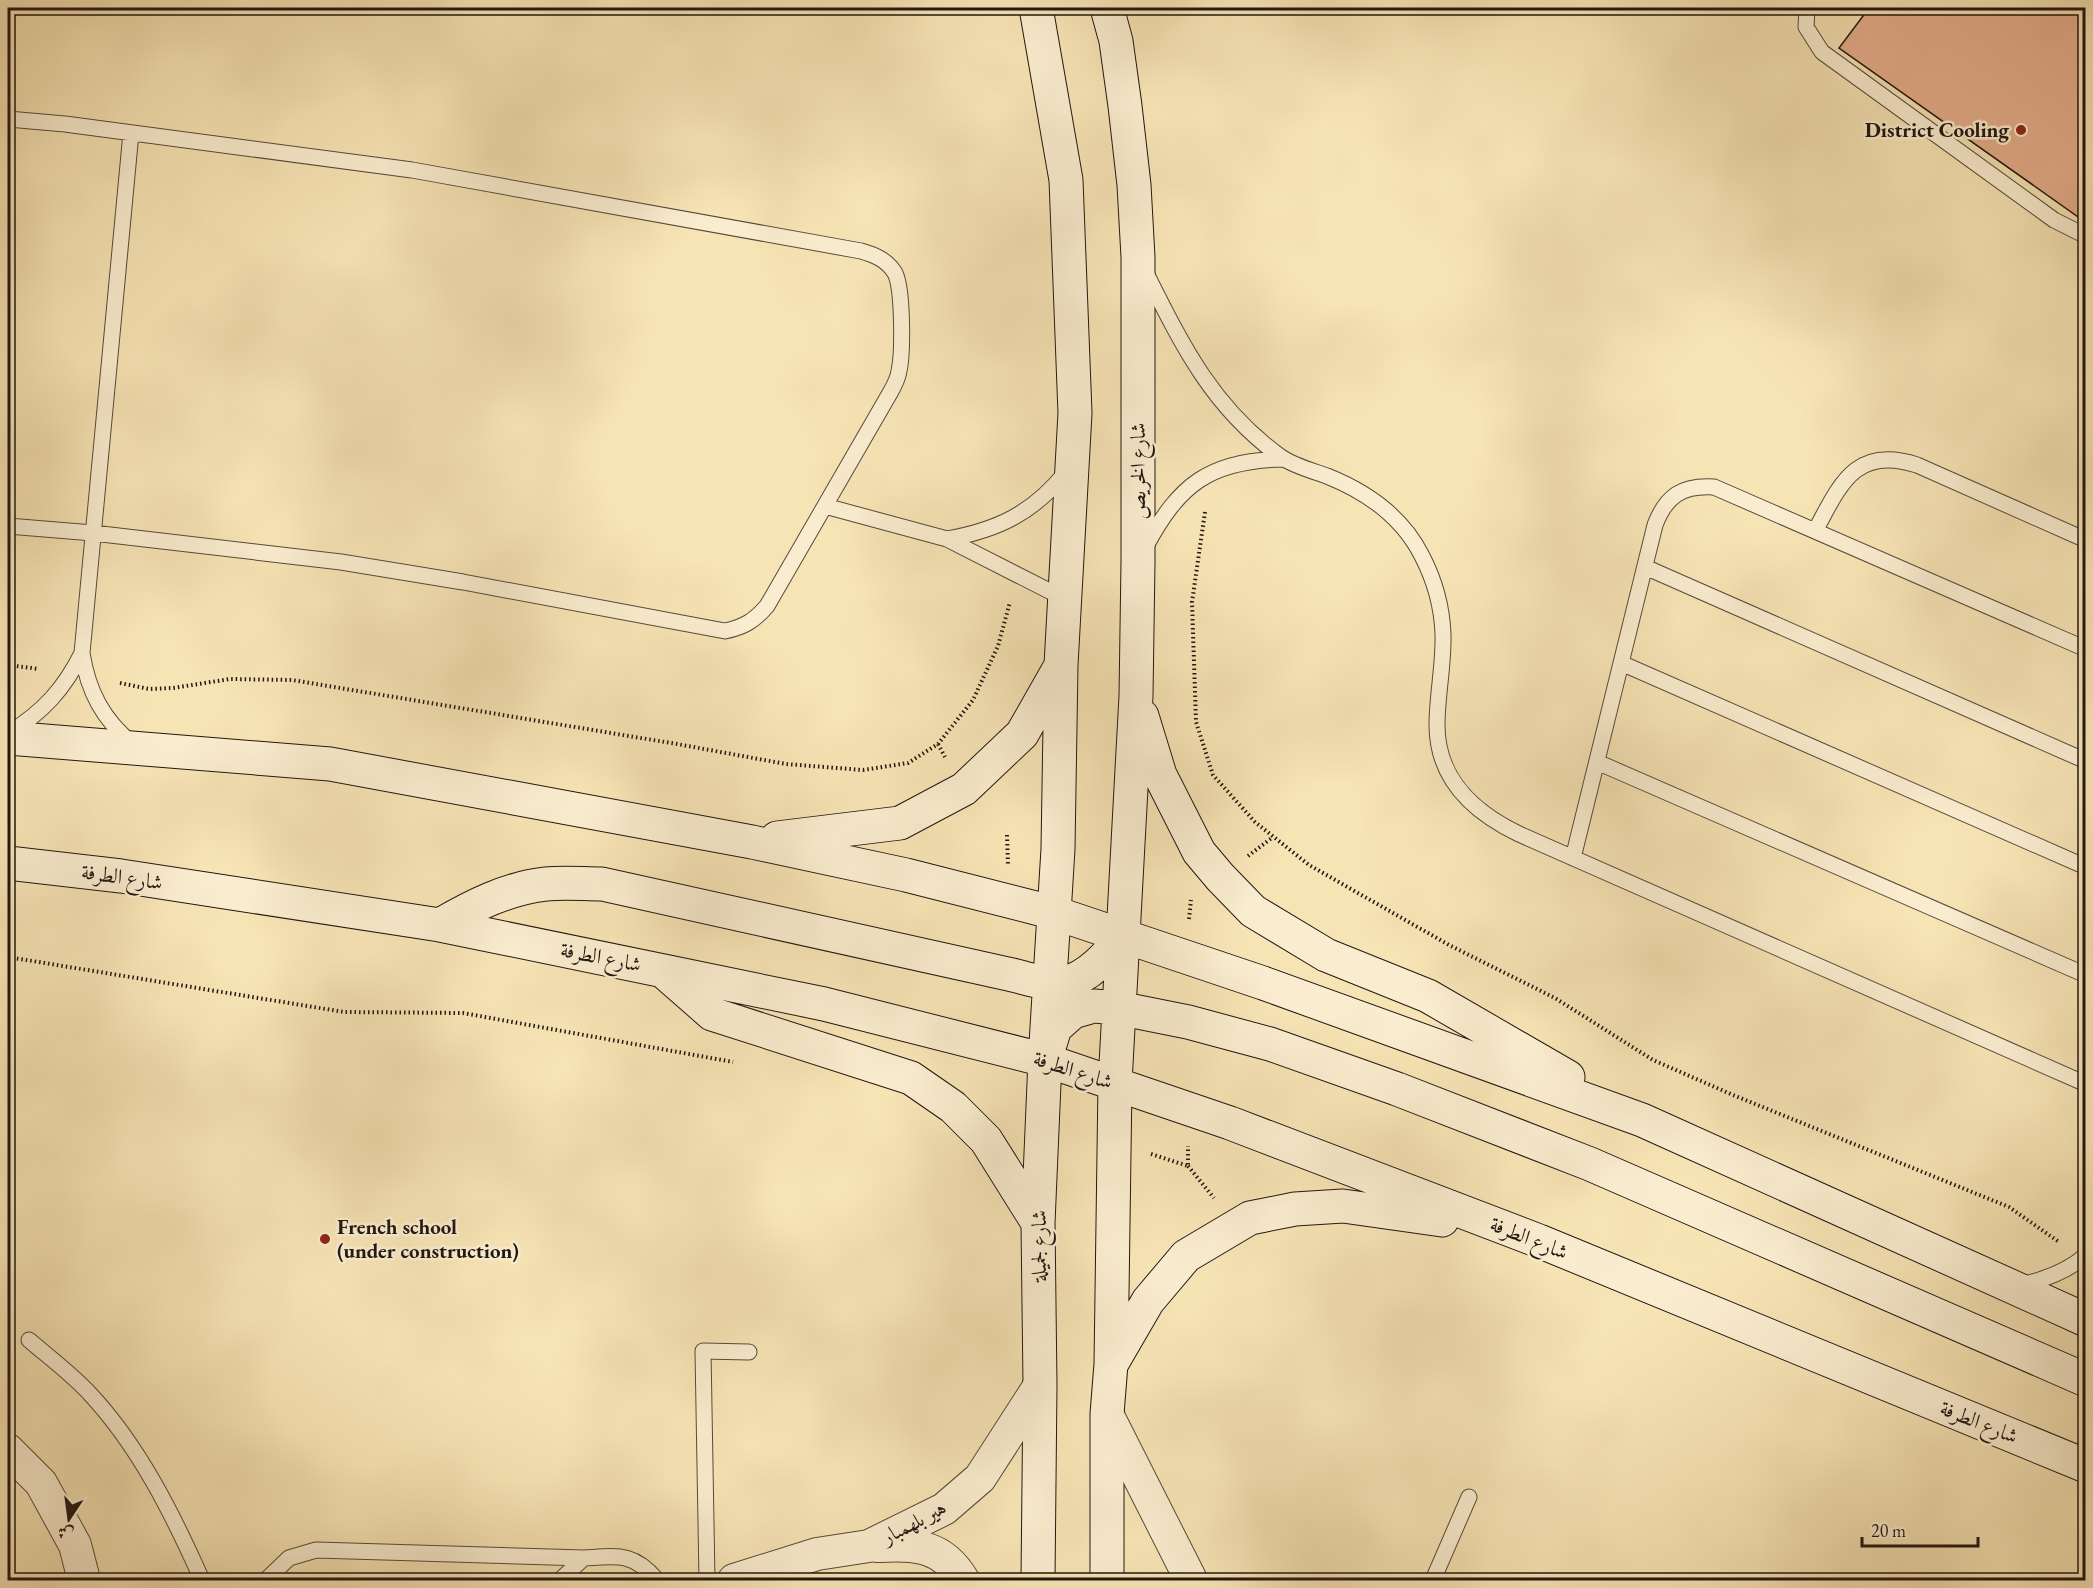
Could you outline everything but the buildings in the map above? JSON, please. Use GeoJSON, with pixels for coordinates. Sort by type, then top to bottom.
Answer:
{"type":"FeatureCollection","features":[{"type":"Feature","properties":{"kind":"main road"},"geometry":{"type":"LineString","coordinates":[[1036,8],[1066,180],[1075,413],[1061,665],[1055,913]]}},
{"type":"Feature","properties":{"kind":"main road","name":"شارع الخريص"},"geometry":{"type":"LineString","coordinates":[[1107,8],[1116,41],[1134,185],[1138,257],[1136,696],[1123,936]]}},
{"type":"Feature","properties":{"kind":"main road"},"geometry":{"type":"LineString","coordinates":[[752,842],[900,824],[964,789],[1022,734],[1061,665]]}},
{"type":"Feature","properties":{"kind":"main road"},"geometry":{"type":"LineString","coordinates":[[1136,696],[1160,775],[1199,852],[1253,911],[1326,955],[1428,996],[1642,1120]]}},
{"type":"Feature","properties":{"kind":"main road"},"geometry":{"type":"LineString","coordinates":[[8,736],[330,764],[752,842],[906,875],[1055,913],[1263,982],[1642,1120],[2085,1320]]}},
{"type":"Feature","properties":{"kind":"main road","name":"شارع الطرفة"},"geometry":{"type":"LineString","coordinates":[[8,863],[121,876],[440,925],[824,1004],[1045,1060],[1230,1123],[1539,1241],[2085,1466]]}},
{"type":"Feature","properties":{"kind":"main road"},"geometry":{"type":"LineString","coordinates":[[440,925],[464,911],[503,894],[546,884],[602,884],[1050,983],[1064,984],[1086,973],[1105,958],[1123,936]]}},
{"type":"Feature","properties":{"kind":"main road","name":"شارع لجميلة"},"geometry":{"type":"LineString","coordinates":[[1038,1581],[1040,1384],[1038,1223],[1045,1060],[1055,913]]}},
{"type":"Feature","properties":{"kind":"main road"},"geometry":{"type":"LineString","coordinates":[[1107,1581],[1107,1414],[1111,1364],[1115,1083],[1123,936]]}},
{"type":"Feature","properties":{"kind":"main road"},"geometry":{"type":"LineString","coordinates":[[661,969],[712,1014],[911,1078],[953,1107],[986,1140],[1038,1223]]}},
{"type":"Feature","properties":{"kind":"main road"},"geometry":{"type":"LineString","coordinates":[[1045,1060],[1055,1028],[1073,1012],[1094,1006],[1118,1008],[1188,1022],[1259,1041],[1323,1061],[1590,1164],[2085,1380]]}},
{"type":"Feature","properties":{"kind":"main road"},"geometry":{"type":"LineString","coordinates":[[1111,1364],[1149,1301],[1186,1256],[1250,1218],[1295,1209],[1343,1206],[1406,1213],[1473,1225],[1539,1241]]}},
{"type":"Feature","properties":{"kind":"street","name":"هير بلهمبار"},"geometry":{"type":"LineString","coordinates":[[734,1581],[817,1554],[869,1546],[944,1509],[980,1478],[1040,1384]]}},
{"type":"Feature","properties":{"kind":"street"},"geometry":{"type":"LineString","coordinates":[[1107,1414],[1191,1581]]}},
{"type":"Feature","properties":{"kind":"street"},"geometry":{"type":"LineString","coordinates":[[8,1450],[41,1483],[75,1545],[84,1581]]}},
{"type":"Feature","properties":{"kind":"street"},"geometry":{"type":"LineString","coordinates":[[869,1546],[917,1545],[936,1553],[955,1566],[963,1581]]}},
{"type":"Feature","properties":{"kind":"lane"},"geometry":{"type":"LineString","coordinates":[[1807,8],[1806,27],[1822,52],[2054,220],[2085,234]]}},
{"type":"Feature","properties":{"kind":"lane"},"geometry":{"type":"LineString","coordinates":[[8,119],[412,170],[861,251],[881,259],[896,275],[900,286],[899,372],[890,393],[767,606],[756,619],[741,628],[725,631],[385,569],[228,548],[8,526]]}},
{"type":"Feature","properties":{"kind":"lane"},"geometry":{"type":"LineString","coordinates":[[8,736],[79,675],[131,133]]}},
{"type":"Feature","properties":{"kind":"lane"},"geometry":{"type":"LineString","coordinates":[[1138,257],[1192,362],[1211,389],[1257,438],[1284,459],[1363,493],[1386,510],[1406,531],[1421,555],[1433,580],[1440,608],[1443,636],[1437,725],[1438,744],[1443,763],[1452,780],[1480,812],[1494,821],[1573,858],[2085,1084]]}},
{"type":"Feature","properties":{"kind":"lane"},"geometry":{"type":"LineString","coordinates":[[1138,562],[1158,524],[1173,503],[1190,486],[1211,472],[1234,464],[1259,459],[1284,459]]}},
{"type":"Feature","properties":{"kind":"lane"},"geometry":{"type":"LineString","coordinates":[[1815,531],[1840,485],[1849,474],[1875,461],[1890,459],[1917,465],[2085,540]]}},
{"type":"Feature","properties":{"kind":"lane"},"geometry":{"type":"LineString","coordinates":[[946,539],[976,534],[1005,523],[1030,507],[1053,488],[1072,465]]}},
{"type":"Feature","properties":{"kind":"lane"},"geometry":{"type":"LineString","coordinates":[[1573,858],[1655,525],[1660,511],[1670,499],[1683,490],[1698,486],[1714,487],[2085,649]]}},
{"type":"Feature","properties":{"kind":"lane"},"geometry":{"type":"LineString","coordinates":[[825,506],[946,539],[1065,599]]}},
{"type":"Feature","properties":{"kind":"lane"},"geometry":{"type":"LineString","coordinates":[[1644,567],[2085,761]]}},
{"type":"Feature","properties":{"kind":"lane"},"geometry":{"type":"LineString","coordinates":[[1621,663],[2085,867]]}},
{"type":"Feature","properties":{"kind":"lane"},"geometry":{"type":"LineString","coordinates":[[79,675],[106,717],[121,734],[139,748]]}},
{"type":"Feature","properties":{"kind":"lane"},"geometry":{"type":"LineString","coordinates":[[1597,762],[2085,975]]}},
{"type":"Feature","properties":{"kind":"lane"},"geometry":{"type":"LineString","coordinates":[[2013,1287],[2038,1281],[2084,1257]]}},
{"type":"Feature","properties":{"kind":"lane"},"geometry":{"type":"LineString","coordinates":[[29,1340],[91,1395],[121,1431],[179,1527],[202,1581]]}},
{"type":"Feature","properties":{"kind":"lane"},"geometry":{"type":"LineString","coordinates":[[707,1581],[703,1351],[749,1352]]}},
{"type":"Feature","properties":{"kind":"lane"},"geometry":{"type":"LineString","coordinates":[[1433,1581],[1468,1497]]}},
{"type":"Feature","properties":{"kind":"lane"},"geometry":{"type":"LineString","coordinates":[[266,1581],[289,1558],[316,1550],[633,1559],[648,1570],[657,1581]]}},
{"type":"Feature","properties":{"kind":"lane"},"geometry":{"type":"LineString","coordinates":[[560,1581],[584,1558]]}},
{"type":"Feature","properties":{"kind":"path"},"geometry":{"type":"LineString","coordinates":[[1211,472],[1192,602],[1196,722],[1213,775],[1255,822],[1309,865],[1449,945],[1555,998],[1653,1060],[1733,1095],[2009,1207],[2084,1257]]}},
{"type":"Feature","properties":{"kind":"path"},"geometry":{"type":"LineString","coordinates":[[8,665],[79,675],[149,689],[173,688],[230,679],[292,680],[786,764],[863,770],[908,763],[938,744],[952,727],[973,700],[998,646],[1017,575]]}},
{"type":"Feature","properties":{"kind":"path"},"geometry":{"type":"LineString","coordinates":[[8,957],[344,1012],[463,1013],[742,1064]]}},
{"type":"Feature","properties":{"kind":"place","name":"District Cooling"},"geometry":{"type":"Point","coordinates":[2021,130]}},
{"type":"Feature","properties":{"kind":"place","name":"French school (under construction)"},"geometry":{"type":"Point","coordinates":[325,1239]}}]}
